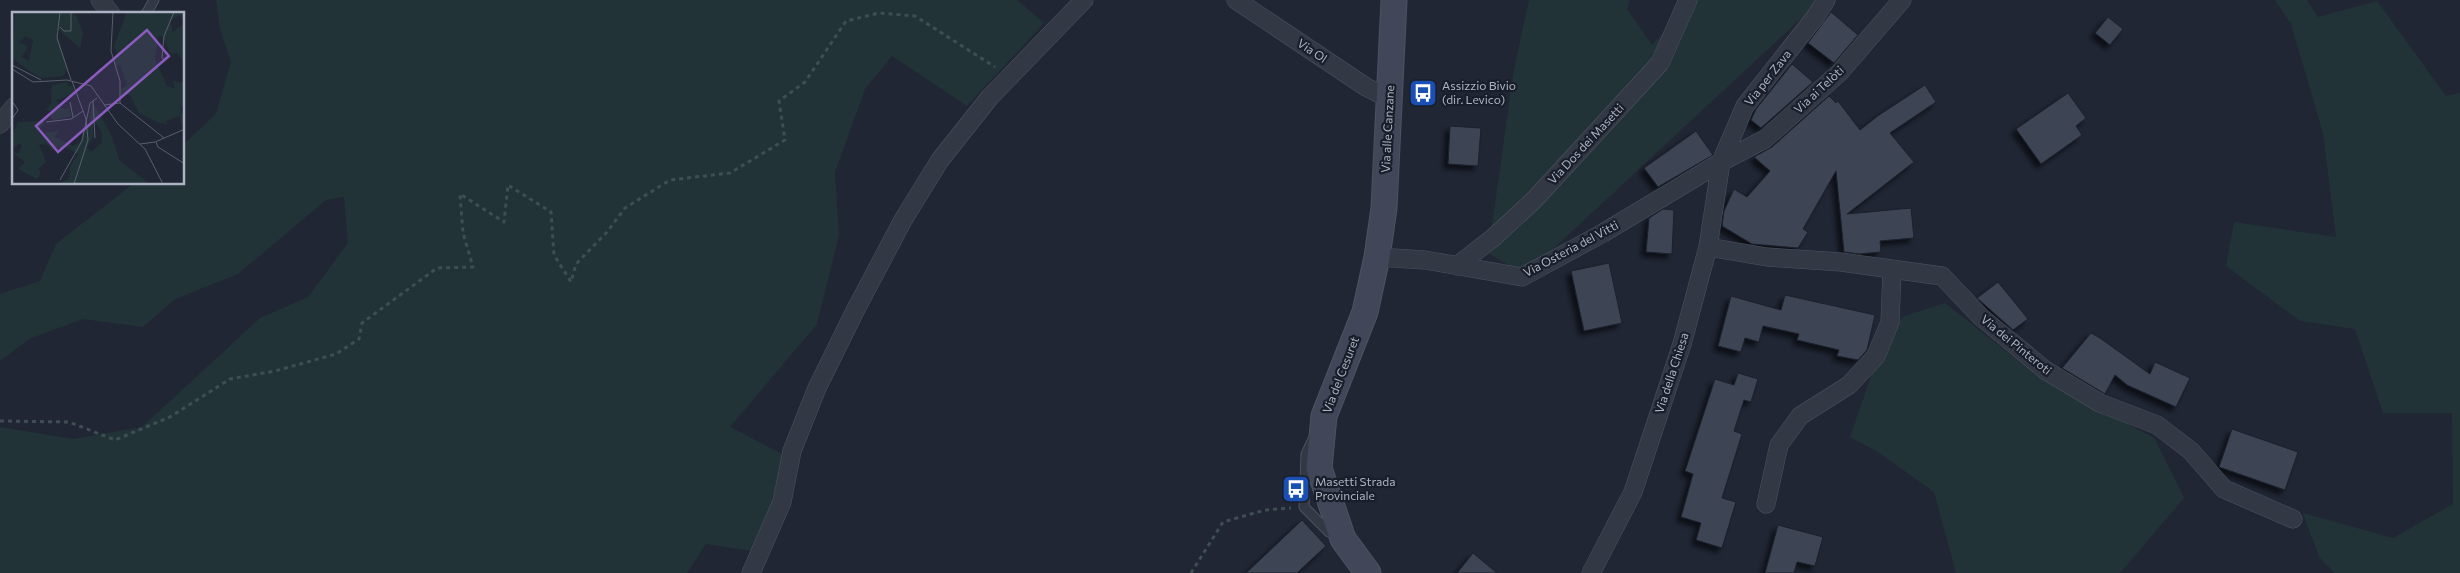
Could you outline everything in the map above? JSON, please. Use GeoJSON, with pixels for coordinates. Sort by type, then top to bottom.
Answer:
{"type":"FeatureCollection","features":[{"type":"Feature","properties":{"kind":"main road","name":"Via alle Canzane"},"geometry":{"type":"LineString","coordinates":[[1377,257],[1384,208],[1394,0]]}},
{"type":"Feature","properties":{"kind":"main road","name":"Via del Cesuret"},"geometry":{"type":"LineString","coordinates":[[1368,573],[1343,539],[1319,468],[1324,416],[1365,312],[1377,257]]}},
{"type":"Feature","properties":{"kind":"street"},"geometry":{"type":"LineString","coordinates":[[751,573],[782,502],[792,450],[817,388],[903,220],[940,160],[990,97],[1084,0]]}},
{"type":"Feature","properties":{"kind":"street","name":"Via Ol"},"geometry":{"type":"LineString","coordinates":[[1236,0],[1366,87],[1390,98]]}},
{"type":"Feature","properties":{"kind":"street","name":"Via Dos dei Masetti"},"geometry":{"type":"LineString","coordinates":[[1457,266],[1494,237],[1534,200],[1660,63],[1688,0]]}},
{"type":"Feature","properties":{"kind":"street","name":"Via per Zava"},"geometry":{"type":"LineString","coordinates":[[1721,162],[1746,106],[1816,16],[1826,0]]}},
{"type":"Feature","properties":{"kind":"street","name":"Via ai Telòti"},"geometry":{"type":"LineString","coordinates":[[1721,162],[1765,139],[1839,73],[1902,0]]}},
{"type":"Feature","properties":{"kind":"street"},"geometry":{"type":"LineString","coordinates":[[0,124],[12,109]]}},
{"type":"Feature","properties":{"kind":"street","name":"Via Osteria del Vitti"},"geometry":{"type":"LineString","coordinates":[[1377,257],[1425,260],[1522,277],[1603,233],[1721,162]]}},
{"type":"Feature","properties":{"kind":"street","name":"Via della Chiesa"},"geometry":{"type":"LineString","coordinates":[[1591,573],[1633,492],[1682,344],[1708,247],[1721,162]]}},
{"type":"Feature","properties":{"kind":"street","name":"Via dei Pinteroti"},"geometry":{"type":"LineString","coordinates":[[1708,247],[1767,257],[1841,262],[1942,276],[1981,317],[2045,370],[2100,403],[2157,426],[2191,451],[2224,489],[2293,518]]}},
{"type":"Feature","properties":{"kind":"street"},"geometry":{"type":"LineString","coordinates":[[1766,504],[1779,445],[1800,416],[1849,385],[1876,356],[1890,322],[1892,270]]}},
{"type":"Feature","properties":{"kind":"lane"},"geometry":{"type":"LineString","coordinates":[[147,12],[154,0]]}},
{"type":"Feature","properties":{"kind":"lane"},"geometry":{"type":"LineString","coordinates":[[1324,416],[1306,454],[1304,507],[1329,532],[1343,539]]}},
{"type":"Feature","properties":{"kind":"path"},"geometry":{"type":"LineString","coordinates":[[0,421],[69,422],[115,440],[170,417],[230,379],[275,371],[336,354],[358,339],[362,323],[436,268],[473,267],[463,233],[460,194],[504,222],[508,185],[551,212],[554,255],[571,282],[576,264],[607,232],[625,208],[670,180],[730,173],[785,140],[779,101],[805,82],[846,21],[879,13],[915,16],[1010,77]]}},
{"type":"Feature","properties":{"kind":"path"},"geometry":{"type":"LineString","coordinates":[[1191,573],[1223,522],[1265,510],[1304,507]]}},
{"type":"Feature","properties":{"kind":"shaded area"},"geometry":{"type":"Polygon","coordinates":[[[216,0],[1017,0],[1044,23],[967,106],[892,56],[865,89],[835,172],[839,235],[817,324],[730,427],[790,458],[753,551],[706,544],[687,573],[0,573],[0,427],[73,439],[142,427],[260,318],[308,297],[348,243],[344,197],[326,200],[238,274],[175,299],[143,327],[83,319],[29,339],[0,361],[0,294],[40,281],[56,244],[132,185],[185,185],[185,143],[216,114],[231,62],[220,29],[216,0]]]}},
{"type":"Feature","properties":{"kind":"shaded area"},"geometry":{"type":"Polygon","coordinates":[[[1529,0],[1630,0],[1627,9],[1652,45],[1693,0],[1821,0],[1525,275],[1488,253],[1514,69],[1529,0]]]}},
{"type":"Feature","properties":{"kind":"shaded area"},"geometry":{"type":"Polygon","coordinates":[[[2275,0],[2307,0],[2318,17],[2377,1],[2446,96],[2460,93],[2460,573],[2335,573],[2319,557],[2303,513],[2393,538],[2453,504],[2452,413],[2383,413],[2355,329],[2300,321],[2226,266],[2234,222],[2336,237],[2323,133],[2291,24],[2275,0]]]}},
{"type":"Feature","properties":{"kind":"shaded area"},"geometry":{"type":"Polygon","coordinates":[[[1945,303],[2035,374],[2154,438],[2184,498],[2120,573],[1956,573],[1934,492],[1878,452],[1850,437],[1874,368],[1902,317],[1945,303]]]}},
{"type":"Feature","properties":{"kind":"building"},"geometry":{"type":"Polygon","coordinates":[[[1831,12],[1858,35],[1834,63],[1808,43],[1831,12]]]}},
{"type":"Feature","properties":{"kind":"building"},"geometry":{"type":"Polygon","coordinates":[[[2108,17],[2123,29],[2110,45],[2095,33],[2108,17]]]}},
{"type":"Feature","properties":{"kind":"building"},"geometry":{"type":"Polygon","coordinates":[[[1792,64],[1813,82],[1761,128],[1751,120],[1756,109],[1792,64]]]}},
{"type":"Feature","properties":{"kind":"building"},"geometry":{"type":"Polygon","coordinates":[[[1925,85],[1936,102],[1890,133],[1914,162],[1847,214],[1911,208],[1914,238],[1880,241],[1881,252],[1859,254],[1844,252],[1836,171],[1803,229],[1808,232],[1798,248],[1752,244],[1722,226],[1724,211],[1734,189],[1747,197],[1770,171],[1754,157],[1772,147],[1829,96],[1836,103],[1838,101],[1860,130],[1879,115],[1925,85]]]}},
{"type":"Feature","properties":{"kind":"building"},"geometry":{"type":"Polygon","coordinates":[[[2068,93],[2086,118],[2076,126],[2082,135],[2041,164],[2016,129],[2068,93]]]}},
{"type":"Feature","properties":{"kind":"building"},"geometry":{"type":"Polygon","coordinates":[[[1450,126],[1481,128],[1478,166],[1448,164],[1450,126]]]}},
{"type":"Feature","properties":{"kind":"building"},"geometry":{"type":"Polygon","coordinates":[[[1696,131],[1713,155],[1658,187],[1644,168],[1696,131]]]}},
{"type":"Feature","properties":{"kind":"building"},"geometry":{"type":"Polygon","coordinates":[[[1663,209],[1674,210],[1672,254],[1646,252],[1649,218],[1663,209]]]}},
{"type":"Feature","properties":{"kind":"building"},"geometry":{"type":"Polygon","coordinates":[[[1609,263],[1622,323],[1584,331],[1571,271],[1609,263]]]}},
{"type":"Feature","properties":{"kind":"building"},"geometry":{"type":"Polygon","coordinates":[[[1998,282],[2028,319],[2013,330],[1977,298],[1998,282]]]}},
{"type":"Feature","properties":{"kind":"building"},"geometry":{"type":"Polygon","coordinates":[[[1785,295],[1875,315],[1867,350],[1858,360],[1837,356],[1839,350],[1797,340],[1799,334],[1763,326],[1759,342],[1745,338],[1741,352],[1718,346],[1731,296],[1781,310],[1785,295]]]}},
{"type":"Feature","properties":{"kind":"building"},"geometry":{"type":"Polygon","coordinates":[[[2091,333],[2150,374],[2155,362],[2190,378],[2176,407],[2127,385],[2115,375],[2105,394],[2062,368],[2091,333]]]}},
{"type":"Feature","properties":{"kind":"building"},"geometry":{"type":"Polygon","coordinates":[[[1738,373],[1758,379],[1751,402],[1744,400],[1734,431],[1742,434],[1722,498],[1736,502],[1722,548],[1696,540],[1701,523],[1681,517],[1693,474],[1685,471],[1715,379],[1734,385],[1738,373]]]}},
{"type":"Feature","properties":{"kind":"building"},"geometry":{"type":"Polygon","coordinates":[[[2232,429],[2298,452],[2285,490],[2219,467],[2232,429]]]}},
{"type":"Feature","properties":{"kind":"building"},"geometry":{"type":"Polygon","coordinates":[[[1302,520],[1326,546],[1297,573],[1246,573],[1302,520]]]}},
{"type":"Feature","properties":{"kind":"building"},"geometry":{"type":"Polygon","coordinates":[[[1778,525],[1823,537],[1815,566],[1797,562],[1794,573],[1765,573],[1778,525]]]}},
{"type":"Feature","properties":{"kind":"building"},"geometry":{"type":"Polygon","coordinates":[[[1473,553],[1497,573],[1457,573],[1473,553]]]}},
{"type":"Feature","properties":{"kind":"place","name":"Assizzio Bivio (dir. Levico)"},"geometry":{"type":"Point","coordinates":[1423,93]}},
{"type":"Feature","properties":{"kind":"place","name":"Masetti Strada Provinciale"},"geometry":{"type":"Point","coordinates":[1296,489]}}]}
